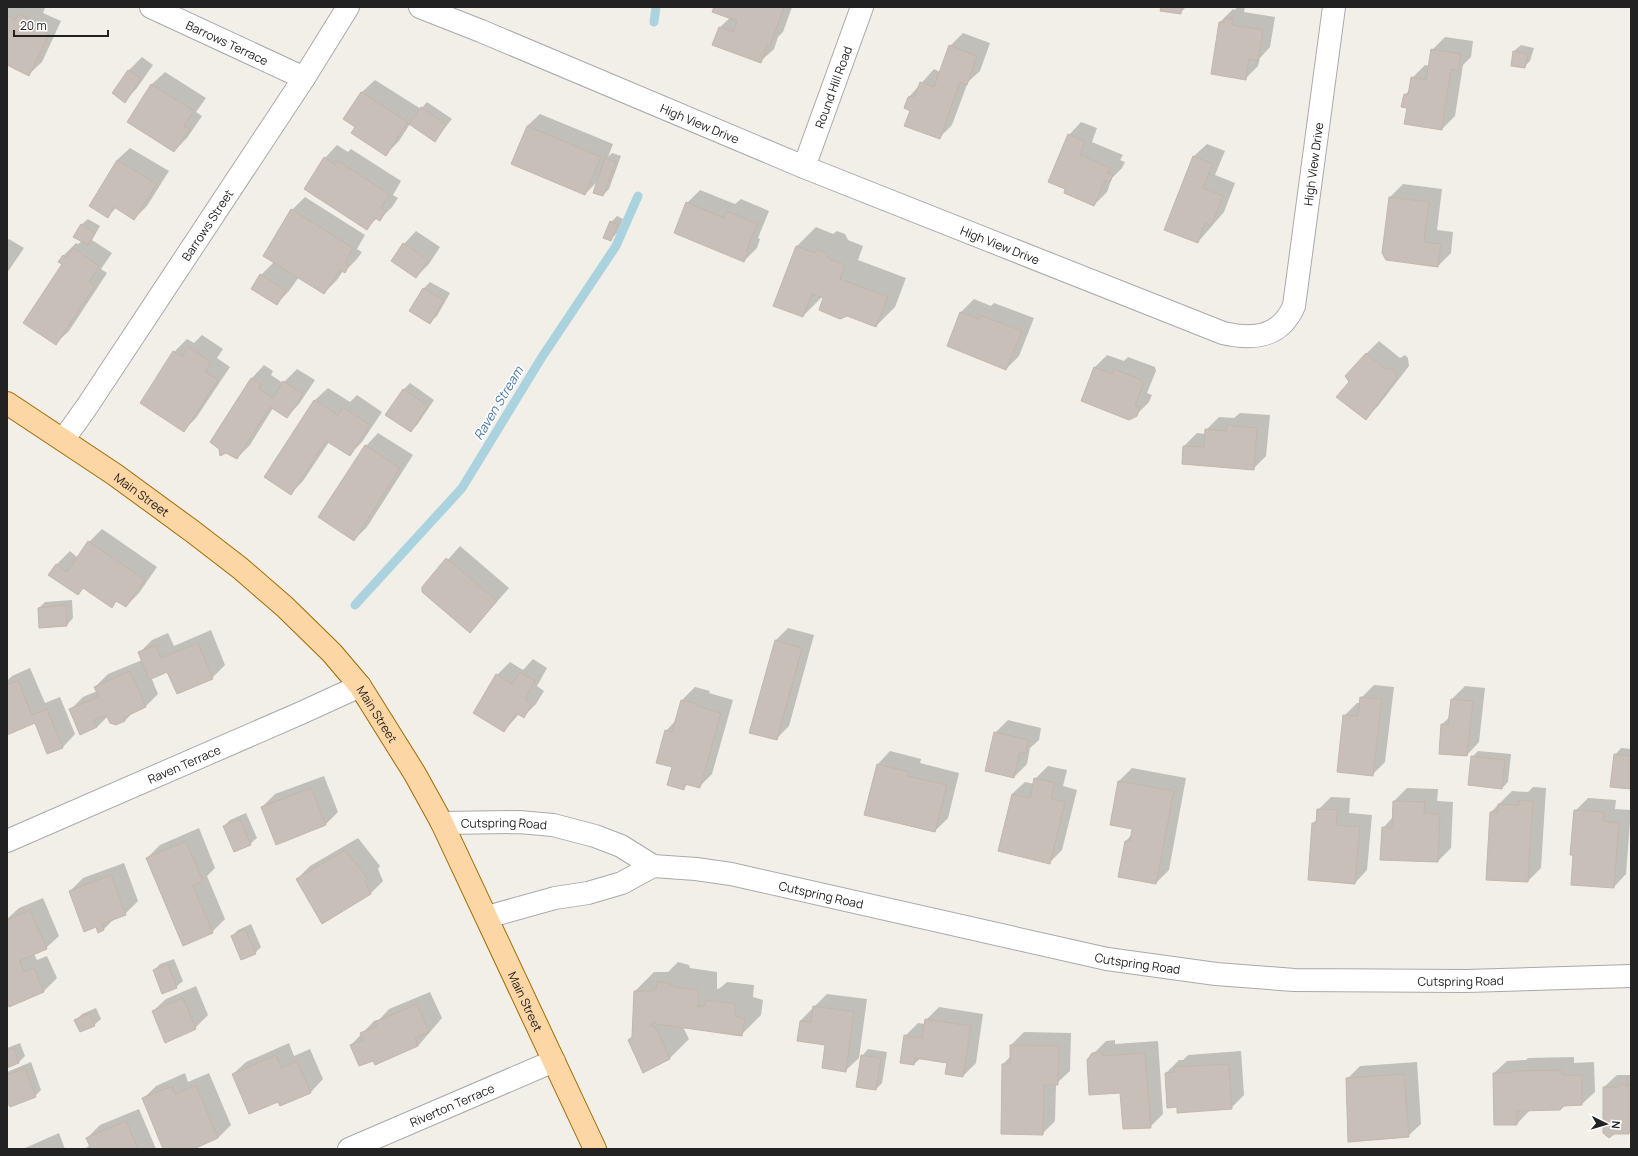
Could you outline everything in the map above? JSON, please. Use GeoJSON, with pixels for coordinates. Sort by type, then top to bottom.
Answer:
{"type":"FeatureCollection","features":[{"type":"Feature","properties":{"kind":"main road","name":"Main Street"},"geometry":{"type":"LineString","coordinates":[[7,403],[120,478],[240,568],[311,632],[332,653],[360,686],[415,774],[442,823],[595,1149]]}},
{"type":"Feature","properties":{"kind":"street","name":"Barrows Terrace"},"geometry":{"type":"LineString","coordinates":[[151,7],[304,78]]}},
{"type":"Feature","properties":{"kind":"street","name":"Barrows Street"},"geometry":{"type":"LineString","coordinates":[[63,440],[304,78],[348,7]]}},
{"type":"Feature","properties":{"kind":"street","name":"High View Drive"},"geometry":{"type":"LineString","coordinates":[[420,7],[481,31],[804,167],[1223,333],[1239,336],[1256,336],[1269,333],[1281,326],[1289,317],[1294,306],[1334,7]]}},
{"type":"Feature","properties":{"kind":"street","name":"Round Hill Road"},"geometry":{"type":"LineString","coordinates":[[804,167],[862,7]]}},
{"type":"Feature","properties":{"kind":"street","name":"Raven Terrace"},"geometry":{"type":"LineString","coordinates":[[7,841],[360,686]]}},
{"type":"Feature","properties":{"kind":"street","name":"Cutspring Road"},"geometry":{"type":"LineString","coordinates":[[442,823],[519,822],[553,825],[595,836],[621,846],[653,866],[696,869],[732,874],[1107,959],[1216,974],[1294,980],[1466,981],[1631,976]]}},
{"type":"Feature","properties":{"kind":"street"},"geometry":{"type":"LineString","coordinates":[[487,917],[555,898],[588,893],[622,883],[653,866]]}},
{"type":"Feature","properties":{"kind":"street","name":"Riverton Terrace"},"geometry":{"type":"LineString","coordinates":[[349,1149],[554,1061]]}},
{"type":"Feature","properties":{"kind":"building"},"geometry":{"type":"Polygon","coordinates":[[[714,7],[784,7],[770,46],[767,45],[761,63],[712,45],[719,27],[733,32],[737,21],[712,12],[714,7]]]}},
{"type":"Feature","properties":{"kind":"building"},"geometry":{"type":"Polygon","coordinates":[[[1161,7],[1182,7],[1181,14],[1160,11],[1161,7]]]}},
{"type":"Feature","properties":{"kind":"building"},"geometry":{"type":"Polygon","coordinates":[[[19,14],[33,21],[31,26],[49,34],[29,76],[7,65],[7,15],[15,20],[19,14]]]}},
{"type":"Feature","properties":{"kind":"building"},"geometry":{"type":"Polygon","coordinates":[[[1225,18],[1233,19],[1232,25],[1263,30],[1258,61],[1249,59],[1246,80],[1211,74],[1219,22],[1224,23],[1225,18]]]}},
{"type":"Feature","properties":{"kind":"building"},"geometry":{"type":"Polygon","coordinates":[[[949,45],[977,56],[967,85],[960,82],[940,139],[904,126],[910,111],[904,108],[908,97],[915,96],[920,82],[934,87],[949,45]]]}},
{"type":"Feature","properties":{"kind":"building"},"geometry":{"type":"Polygon","coordinates":[[[1431,49],[1461,54],[1458,71],[1451,69],[1442,130],[1404,124],[1407,108],[1401,107],[1404,94],[1408,95],[1411,77],[1426,80],[1431,49]]]}},
{"type":"Feature","properties":{"kind":"building"},"geometry":{"type":"Polygon","coordinates":[[[1513,51],[1528,54],[1525,68],[1511,66],[1513,51]]]}},
{"type":"Feature","properties":{"kind":"building"},"geometry":{"type":"Polygon","coordinates":[[[128,70],[141,78],[125,103],[112,93],[128,70]]]}},
{"type":"Feature","properties":{"kind":"building"},"geometry":{"type":"Polygon","coordinates":[[[151,84],[194,111],[184,126],[190,129],[174,152],[127,122],[151,84]]]}},
{"type":"Feature","properties":{"kind":"building"},"geometry":{"type":"Polygon","coordinates":[[[361,92],[408,122],[386,156],[351,133],[355,127],[343,119],[361,92]]]}},
{"type":"Feature","properties":{"kind":"building"},"geometry":{"type":"Polygon","coordinates":[[[421,107],[446,125],[435,142],[409,124],[421,107]]]}},
{"type":"Feature","properties":{"kind":"building"},"geometry":{"type":"Polygon","coordinates":[[[527,126],[601,157],[585,195],[511,164],[527,126]]]}},
{"type":"Feature","properties":{"kind":"building"},"geometry":{"type":"Polygon","coordinates":[[[1068,134],[1085,141],[1080,155],[1110,168],[1108,173],[1113,175],[1110,182],[1105,180],[1094,206],[1064,193],[1065,189],[1048,182],[1068,134]]]}},
{"type":"Feature","properties":{"kind":"building"},"geometry":{"type":"Polygon","coordinates":[[[1193,156],[1213,164],[1203,188],[1223,196],[1211,226],[1205,223],[1198,243],[1164,230],[1193,156]]]}},
{"type":"Feature","properties":{"kind":"building"},"geometry":{"type":"Polygon","coordinates":[[[324,157],[335,165],[338,161],[389,194],[381,208],[386,211],[380,221],[375,218],[367,230],[304,189],[324,157]]]}},
{"type":"Feature","properties":{"kind":"building"},"geometry":{"type":"Polygon","coordinates":[[[605,158],[616,162],[603,196],[593,193],[605,158]]]}},
{"type":"Feature","properties":{"kind":"building"},"geometry":{"type":"Polygon","coordinates":[[[117,160],[157,184],[134,220],[114,207],[108,218],[89,206],[117,160]]]}},
{"type":"Feature","properties":{"kind":"building"},"geometry":{"type":"Polygon","coordinates":[[[1389,197],[1429,202],[1424,242],[1441,244],[1438,267],[1386,260],[1382,253],[1389,197]]]}},
{"type":"Feature","properties":{"kind":"building"},"geometry":{"type":"Polygon","coordinates":[[[686,202],[724,218],[727,211],[757,224],[746,251],[748,252],[744,262],[674,233],[686,202]]]}},
{"type":"Feature","properties":{"kind":"building"},"geometry":{"type":"Polygon","coordinates":[[[291,209],[353,248],[345,262],[349,265],[345,273],[340,270],[324,294],[263,256],[291,209]]]}},
{"type":"Feature","properties":{"kind":"building"},"geometry":{"type":"Polygon","coordinates":[[[610,221],[618,225],[611,241],[603,238],[610,221]]]}},
{"type":"Feature","properties":{"kind":"building"},"geometry":{"type":"Polygon","coordinates":[[[81,224],[95,233],[88,245],[73,237],[81,224]]]}},
{"type":"Feature","properties":{"kind":"building"},"geometry":{"type":"Polygon","coordinates":[[[403,243],[428,260],[416,278],[391,261],[403,243]]]}},
{"type":"Feature","properties":{"kind":"building"},"geometry":{"type":"Polygon","coordinates":[[[796,246],[815,253],[817,249],[826,253],[829,259],[845,265],[840,279],[888,297],[876,327],[847,316],[840,319],[819,310],[823,298],[812,294],[803,317],[773,306],[796,246]]]}},
{"type":"Feature","properties":{"kind":"building"},"geometry":{"type":"Polygon","coordinates":[[[73,248],[99,266],[89,282],[95,286],[56,345],[23,323],[62,264],[58,262],[63,255],[66,258],[73,248]]]}},
{"type":"Feature","properties":{"kind":"building"},"geometry":{"type":"Polygon","coordinates":[[[260,274],[286,291],[277,305],[251,289],[260,274]]]}},
{"type":"Feature","properties":{"kind":"building"},"geometry":{"type":"Polygon","coordinates":[[[423,288],[444,300],[430,324],[409,311],[423,288]]]}},
{"type":"Feature","properties":{"kind":"building"},"geometry":{"type":"Polygon","coordinates":[[[960,312],[979,319],[980,315],[1022,331],[1006,370],[947,346],[960,312]]]}},
{"type":"Feature","properties":{"kind":"building"},"geometry":{"type":"Polygon","coordinates":[[[188,347],[211,362],[205,372],[218,380],[184,432],[140,403],[173,351],[182,357],[188,347]]]}},
{"type":"Feature","properties":{"kind":"building"},"geometry":{"type":"Polygon","coordinates":[[[1366,353],[1386,370],[1391,368],[1396,371],[1396,379],[1366,420],[1336,397],[1349,382],[1345,376],[1366,353]]]}},
{"type":"Feature","properties":{"kind":"building"},"geometry":{"type":"Polygon","coordinates":[[[1094,367],[1112,374],[1114,369],[1142,380],[1143,385],[1135,406],[1140,407],[1137,416],[1129,420],[1081,401],[1094,367]]]}},
{"type":"Feature","properties":{"kind":"building"},"geometry":{"type":"Polygon","coordinates":[[[251,378],[261,384],[259,389],[273,398],[283,381],[303,394],[287,418],[270,407],[237,459],[226,453],[220,456],[219,449],[210,442],[251,378]]]}},
{"type":"Feature","properties":{"kind":"building"},"geometry":{"type":"Polygon","coordinates":[[[403,389],[428,406],[411,432],[385,415],[403,389]]]}},
{"type":"Feature","properties":{"kind":"building"},"geometry":{"type":"Polygon","coordinates":[[[314,400],[338,415],[343,407],[370,425],[350,456],[326,441],[291,495],[264,477],[314,400]]]}},
{"type":"Feature","properties":{"kind":"building"},"geometry":{"type":"Polygon","coordinates":[[[1226,425],[1257,428],[1254,470],[1182,464],[1183,446],[1204,447],[1205,429],[1226,431],[1226,425]]]}},
{"type":"Feature","properties":{"kind":"building"},"geometry":{"type":"Polygon","coordinates":[[[365,445],[400,468],[354,541],[318,517],[365,445]]]}},
{"type":"Feature","properties":{"kind":"building"},"geometry":{"type":"Polygon","coordinates":[[[88,541],[145,580],[126,607],[116,601],[112,608],[83,588],[78,595],[48,575],[56,564],[67,572],[88,541]]]}},
{"type":"Feature","properties":{"kind":"building"},"geometry":{"type":"Polygon","coordinates":[[[446,558],[497,601],[470,633],[422,592],[422,587],[446,558]]]}},
{"type":"Feature","properties":{"kind":"building"},"geometry":{"type":"Polygon","coordinates":[[[66,605],[67,626],[39,628],[38,608],[66,605]]]}},
{"type":"Feature","properties":{"kind":"building"},"geometry":{"type":"Polygon","coordinates":[[[775,640],[802,648],[777,740],[749,733],[775,640]]]}},
{"type":"Feature","properties":{"kind":"building"},"geometry":{"type":"Polygon","coordinates":[[[198,643],[213,679],[177,694],[167,672],[149,680],[138,652],[156,645],[161,658],[198,643]]]}},
{"type":"Feature","properties":{"kind":"building"},"geometry":{"type":"Polygon","coordinates":[[[130,671],[146,707],[123,718],[125,721],[116,725],[110,723],[106,715],[94,720],[97,727],[80,735],[69,709],[99,697],[94,687],[130,671]]]}},
{"type":"Feature","properties":{"kind":"building"},"geometry":{"type":"Polygon","coordinates":[[[520,672],[535,681],[525,699],[532,704],[524,718],[516,713],[504,732],[473,713],[496,674],[512,684],[520,672]]]}},
{"type":"Feature","properties":{"kind":"building"},"geometry":{"type":"Polygon","coordinates":[[[18,680],[32,715],[47,709],[63,748],[47,754],[35,723],[7,735],[7,685],[18,680]]]}},
{"type":"Feature","properties":{"kind":"building"},"geometry":{"type":"Polygon","coordinates":[[[1360,697],[1382,699],[1373,776],[1337,772],[1343,715],[1358,716],[1360,697]]]}},
{"type":"Feature","properties":{"kind":"building"},"geometry":{"type":"Polygon","coordinates":[[[1451,699],[1473,701],[1467,756],[1439,754],[1441,724],[1448,725],[1451,699]]]}},
{"type":"Feature","properties":{"kind":"building"},"geometry":{"type":"Polygon","coordinates":[[[681,700],[698,704],[697,706],[721,713],[700,788],[685,784],[684,790],[667,785],[672,767],[656,763],[665,730],[672,732],[681,700]]]}},
{"type":"Feature","properties":{"kind":"building"},"geometry":{"type":"Polygon","coordinates":[[[994,732],[1029,740],[1026,753],[1020,752],[1014,778],[985,771],[994,732]]]}},
{"type":"Feature","properties":{"kind":"building"},"geometry":{"type":"Polygon","coordinates":[[[1614,754],[1631,756],[1631,789],[1610,787],[1614,754]]]}},
{"type":"Feature","properties":{"kind":"building"},"geometry":{"type":"Polygon","coordinates":[[[1471,756],[1505,760],[1502,789],[1468,785],[1471,756]]]}},
{"type":"Feature","properties":{"kind":"building"},"geometry":{"type":"Polygon","coordinates":[[[877,764],[909,772],[908,776],[947,785],[935,832],[864,815],[877,764]]]}},
{"type":"Feature","properties":{"kind":"building"},"geometry":{"type":"Polygon","coordinates":[[[1034,778],[1055,783],[1051,799],[1065,802],[1050,864],[998,851],[1012,794],[1030,798],[1034,778]]]}},
{"type":"Feature","properties":{"kind":"building"},"geometry":{"type":"Polygon","coordinates":[[[1118,781],[1174,791],[1156,884],[1118,877],[1125,841],[1130,841],[1132,829],[1110,825],[1118,781]]]}},
{"type":"Feature","properties":{"kind":"building"},"geometry":{"type":"Polygon","coordinates":[[[311,788],[326,825],[276,845],[261,807],[311,788]]]}},
{"type":"Feature","properties":{"kind":"building"},"geometry":{"type":"Polygon","coordinates":[[[1519,800],[1533,801],[1528,882],[1486,880],[1490,812],[1498,812],[1498,804],[1519,805],[1519,800]]]}},
{"type":"Feature","properties":{"kind":"building"},"geometry":{"type":"Polygon","coordinates":[[[1393,801],[1425,802],[1424,813],[1440,814],[1438,862],[1380,860],[1382,827],[1392,828],[1393,801]]]}},
{"type":"Feature","properties":{"kind":"building"},"geometry":{"type":"Polygon","coordinates":[[[1317,809],[1338,810],[1336,825],[1360,827],[1355,884],[1308,880],[1312,823],[1316,823],[1317,809]]]}},
{"type":"Feature","properties":{"kind":"building"},"geometry":{"type":"Polygon","coordinates":[[[1574,810],[1604,812],[1603,821],[1619,823],[1614,888],[1571,885],[1573,855],[1570,855],[1574,810]]]}},
{"type":"Feature","properties":{"kind":"building"},"geometry":{"type":"Polygon","coordinates":[[[240,819],[251,845],[234,852],[223,826],[240,819]]]}},
{"type":"Feature","properties":{"kind":"building"},"geometry":{"type":"Polygon","coordinates":[[[186,841],[203,881],[193,886],[213,933],[183,946],[146,858],[186,841]]]}},
{"type":"Feature","properties":{"kind":"building"},"geometry":{"type":"Polygon","coordinates":[[[345,850],[368,879],[365,882],[371,894],[322,924],[296,879],[345,850]]]}},
{"type":"Feature","properties":{"kind":"building"},"geometry":{"type":"Polygon","coordinates":[[[111,875],[126,915],[102,924],[104,930],[98,933],[96,927],[84,932],[69,891],[111,875]]]}},
{"type":"Feature","properties":{"kind":"building"},"geometry":{"type":"Polygon","coordinates":[[[30,910],[47,949],[19,961],[24,972],[34,968],[44,992],[9,1007],[7,1002],[7,920],[30,910]]]}},
{"type":"Feature","properties":{"kind":"building"},"geometry":{"type":"Polygon","coordinates":[[[245,929],[256,954],[241,960],[231,936],[245,929]]]}},
{"type":"Feature","properties":{"kind":"building"},"geometry":{"type":"Polygon","coordinates":[[[168,964],[177,988],[162,994],[153,970],[168,964]]]}},
{"type":"Feature","properties":{"kind":"building"},"geometry":{"type":"Polygon","coordinates":[[[658,981],[670,984],[671,986],[698,990],[698,1007],[704,1006],[707,1000],[735,1004],[735,1016],[745,1019],[742,1036],[656,1024],[654,1021],[650,1026],[655,1027],[670,1059],[643,1073],[628,1040],[632,1037],[634,991],[655,991],[658,981]]]}},
{"type":"Feature","properties":{"kind":"building"},"geometry":{"type":"Polygon","coordinates":[[[183,998],[196,1029],[165,1043],[152,1011],[183,998]]]}},
{"type":"Feature","properties":{"kind":"building"},"geometry":{"type":"Polygon","coordinates":[[[417,1004],[429,1032],[415,1038],[418,1046],[375,1065],[373,1061],[359,1066],[350,1045],[363,1040],[360,1033],[377,1026],[375,1022],[417,1004]]]}},
{"type":"Feature","properties":{"kind":"building"},"geometry":{"type":"Polygon","coordinates":[[[813,1006],[854,1012],[846,1072],[822,1068],[825,1045],[797,1041],[800,1021],[811,1022],[813,1006]]]}},
{"type":"Feature","properties":{"kind":"building"},"geometry":{"type":"Polygon","coordinates":[[[89,1013],[95,1026],[80,1032],[74,1020],[89,1013]]]}},
{"type":"Feature","properties":{"kind":"building"},"geometry":{"type":"Polygon","coordinates":[[[925,1019],[971,1026],[963,1077],[945,1074],[947,1063],[915,1058],[914,1065],[900,1063],[904,1035],[922,1038],[925,1019]]]}},
{"type":"Feature","properties":{"kind":"building"},"geometry":{"type":"Polygon","coordinates":[[[1010,1045],[1059,1046],[1058,1085],[1044,1085],[1043,1135],[1001,1134],[1002,1064],[1010,1064],[1010,1045]]]}},
{"type":"Feature","properties":{"kind":"building"},"geometry":{"type":"Polygon","coordinates":[[[14,1048],[19,1063],[7,1068],[7,1051],[14,1048]]]}},
{"type":"Feature","properties":{"kind":"building"},"geometry":{"type":"Polygon","coordinates":[[[1102,1052],[1103,1056],[1145,1053],[1151,1128],[1123,1129],[1120,1093],[1089,1095],[1087,1060],[1092,1053],[1102,1052]]]}},
{"type":"Feature","properties":{"kind":"building"},"geometry":{"type":"Polygon","coordinates":[[[276,1055],[281,1068],[297,1061],[311,1093],[280,1106],[278,1102],[249,1114],[232,1074],[276,1055]]]}},
{"type":"Feature","properties":{"kind":"building"},"geometry":{"type":"Polygon","coordinates":[[[861,1055],[881,1058],[876,1090],[856,1087],[861,1055]]]}},
{"type":"Feature","properties":{"kind":"building"},"geometry":{"type":"Polygon","coordinates":[[[1229,1064],[1232,1109],[1177,1113],[1177,1107],[1167,1108],[1165,1073],[1175,1072],[1174,1067],[1229,1064]]]}},
{"type":"Feature","properties":{"kind":"building"},"geometry":{"type":"Polygon","coordinates":[[[25,1068],[36,1097],[10,1107],[7,1101],[7,1075],[25,1068]]]}},
{"type":"Feature","properties":{"kind":"building"},"geometry":{"type":"Polygon","coordinates":[[[1562,1070],[1562,1075],[1582,1075],[1582,1105],[1564,1106],[1560,1110],[1517,1111],[1517,1125],[1494,1125],[1493,1073],[1562,1070]]]}},
{"type":"Feature","properties":{"kind":"building"},"geometry":{"type":"Polygon","coordinates":[[[1404,1074],[1409,1137],[1348,1142],[1346,1078],[1404,1074]]]}},
{"type":"Feature","properties":{"kind":"building"},"geometry":{"type":"Polygon","coordinates":[[[1631,1075],[1631,1133],[1628,1131],[1629,1134],[1614,1134],[1609,1138],[1603,1133],[1603,1087],[1618,1087],[1621,1083],[1628,1087],[1627,1077],[1631,1075]]]}},
{"type":"Feature","properties":{"kind":"building"},"geometry":{"type":"Polygon","coordinates":[[[196,1085],[218,1138],[194,1149],[163,1149],[142,1098],[172,1086],[175,1094],[196,1085]]]}},
{"type":"Feature","properties":{"kind":"building"},"geometry":{"type":"Polygon","coordinates":[[[126,1121],[138,1149],[91,1149],[86,1138],[126,1121]]]}},
{"type":"Feature","properties":{"kind":"waterway","name":"Raven Stream"},"geometry":{"type":"LineString","coordinates":[[654,22],[656,7]]}},
{"type":"Feature","properties":{"kind":"waterway","name":"Raven Stream"},"geometry":{"type":"LineString","coordinates":[[355,605],[462,488],[542,357],[616,246],[638,196]]}}]}
